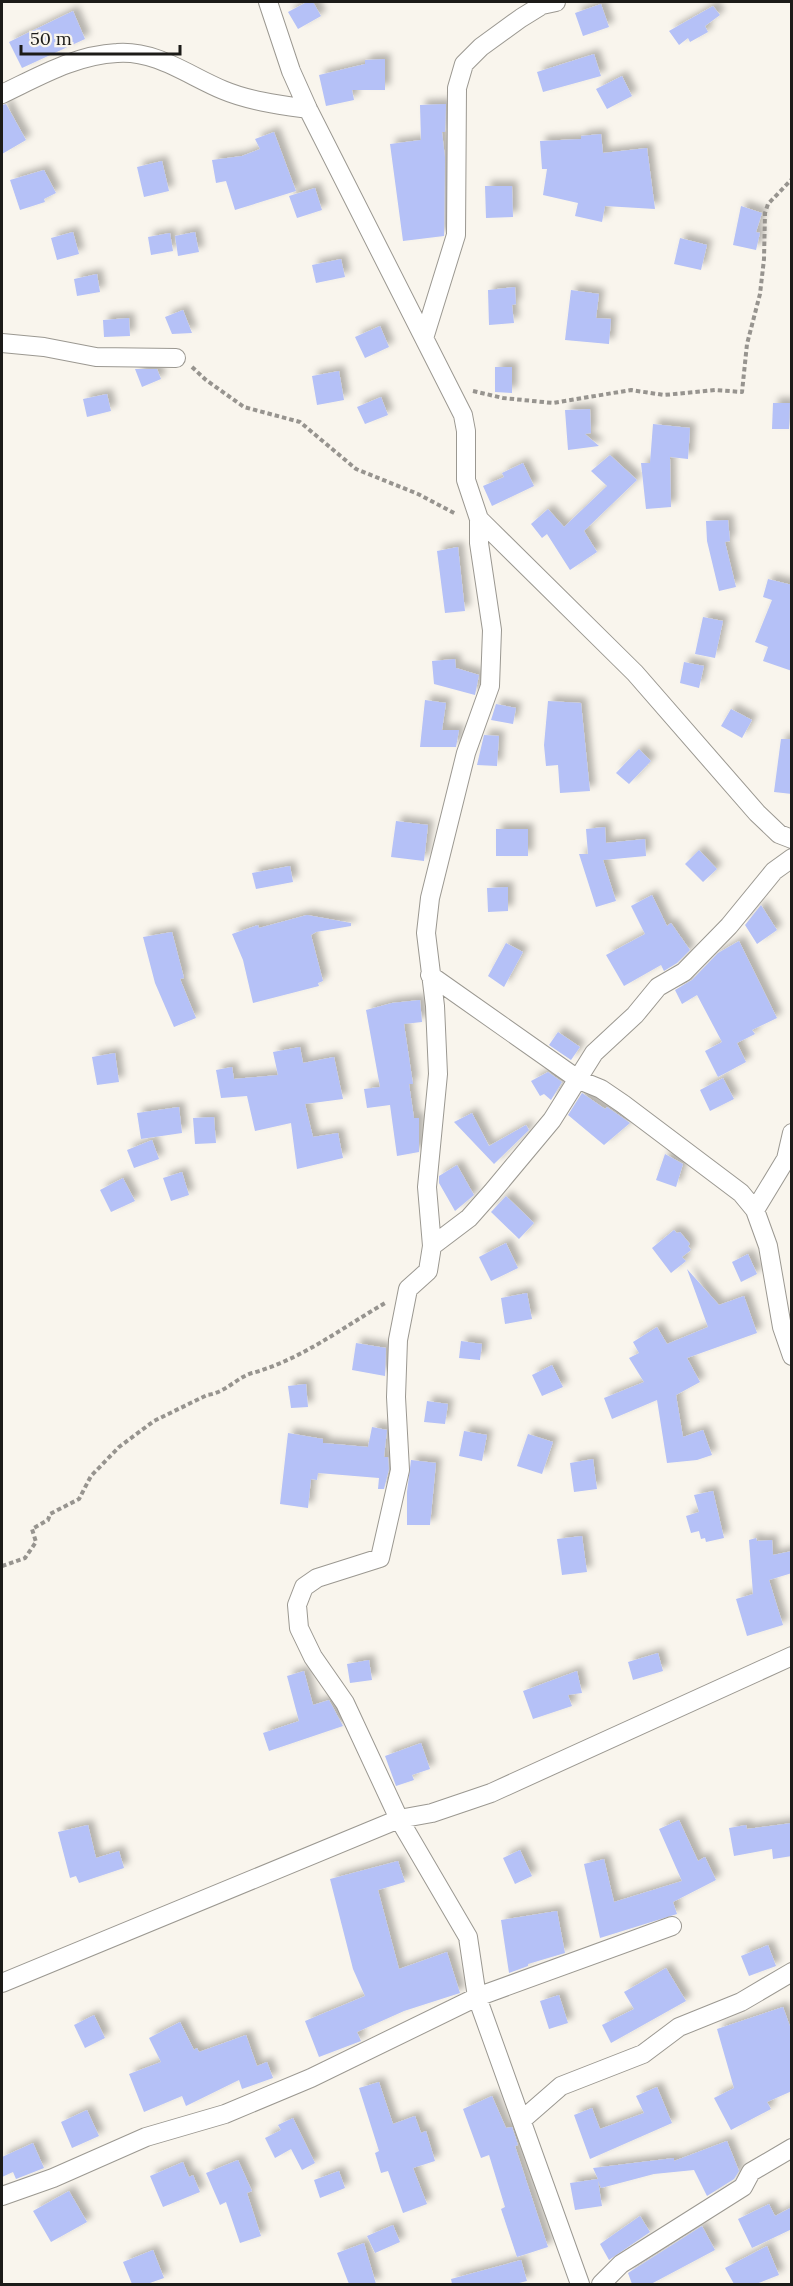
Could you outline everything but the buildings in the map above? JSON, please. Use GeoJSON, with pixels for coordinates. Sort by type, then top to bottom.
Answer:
{"type":"FeatureCollection","features":[{"type":"Feature","properties":{"kind":"street"},"geometry":{"type":"LineString","coordinates":[[268,2],[291,71],[308,109],[425,335],[463,415],[466,431],[466,480],[479,519],[479,543],[492,630],[490,687],[466,753],[430,898],[426,933],[435,1006],[438,1074],[427,1187],[432,1246],[428,1271],[408,1289],[398,1340],[396,1397],[400,1470],[380,1558],[317,1578],[304,1587],[297,1605],[299,1628],[308,1647],[345,1703],[399,1819],[468,1936],[477,1997],[580,2284]]}},
{"type":"Feature","properties":{"kind":"street"},"geometry":{"type":"LineString","coordinates":[[425,335],[456,235],[457,88],[464,64],[481,47],[521,18],[542,5],[556,2]]}},
{"type":"Feature","properties":{"kind":"street"},"geometry":{"type":"LineString","coordinates":[[2,94],[83,57],[119,52],[154,58],[224,90],[272,103],[308,109]]}},
{"type":"Feature","properties":{"kind":"street"},"geometry":{"type":"LineString","coordinates":[[2,343],[96,357],[176,357]]}},
{"type":"Feature","properties":{"kind":"street"},"geometry":{"type":"LineString","coordinates":[[479,519],[635,673],[757,813],[779,834],[792,839]]}},
{"type":"Feature","properties":{"kind":"street"},"geometry":{"type":"LineString","coordinates":[[432,1246],[469,1218],[552,1120],[594,1053],[635,1015],[657,987],[684,972],[729,927],[774,872],[792,858]]}},
{"type":"Feature","properties":{"kind":"street"},"geometry":{"type":"LineString","coordinates":[[430,975],[579,1080],[601,1089],[623,1104],[741,1193],[755,1210],[768,1246],[782,1327],[792,1356]]}},
{"type":"Feature","properties":{"kind":"street"},"geometry":{"type":"LineString","coordinates":[[755,1210],[786,1159],[792,1132]]}},
{"type":"Feature","properties":{"kind":"street"},"geometry":{"type":"LineString","coordinates":[[2,1983],[399,1819],[432,1813],[491,1793],[792,1656]]}},
{"type":"Feature","properties":{"kind":"street"},"geometry":{"type":"LineString","coordinates":[[2,2196],[52,2178],[146,2137],[235,2110],[311,2078],[477,1997],[672,1926]]}},
{"type":"Feature","properties":{"kind":"street"},"geometry":{"type":"LineString","coordinates":[[522,2120],[561,2086],[643,2054],[679,2027],[741,2002],[792,1972]]}},
{"type":"Feature","properties":{"kind":"street"},"geometry":{"type":"LineString","coordinates":[[601,2284],[621,2264],[743,2187],[751,2172],[792,2148]]}},
{"type":"Feature","properties":{"kind":"path"},"geometry":{"type":"LineString","coordinates":[[447,383],[503,398],[554,403],[631,390],[664,395],[715,390],[742,392],[747,344],[760,294],[764,259],[765,213],[774,197],[792,179]]}},
{"type":"Feature","properties":{"kind":"path"},"geometry":{"type":"LineString","coordinates":[[176,357],[244,406],[300,422],[356,469],[418,494],[465,519],[479,519]]}},
{"type":"Feature","properties":{"kind":"path"},"geometry":{"type":"LineString","coordinates":[[2,1566],[25,1558],[36,1542],[32,1528],[48,1520],[50,1514],[79,1499],[91,1476],[105,1461],[119,1447],[154,1421],[207,1395],[216,1394],[252,1373],[262,1372],[286,1363],[408,1289]]}}]}
